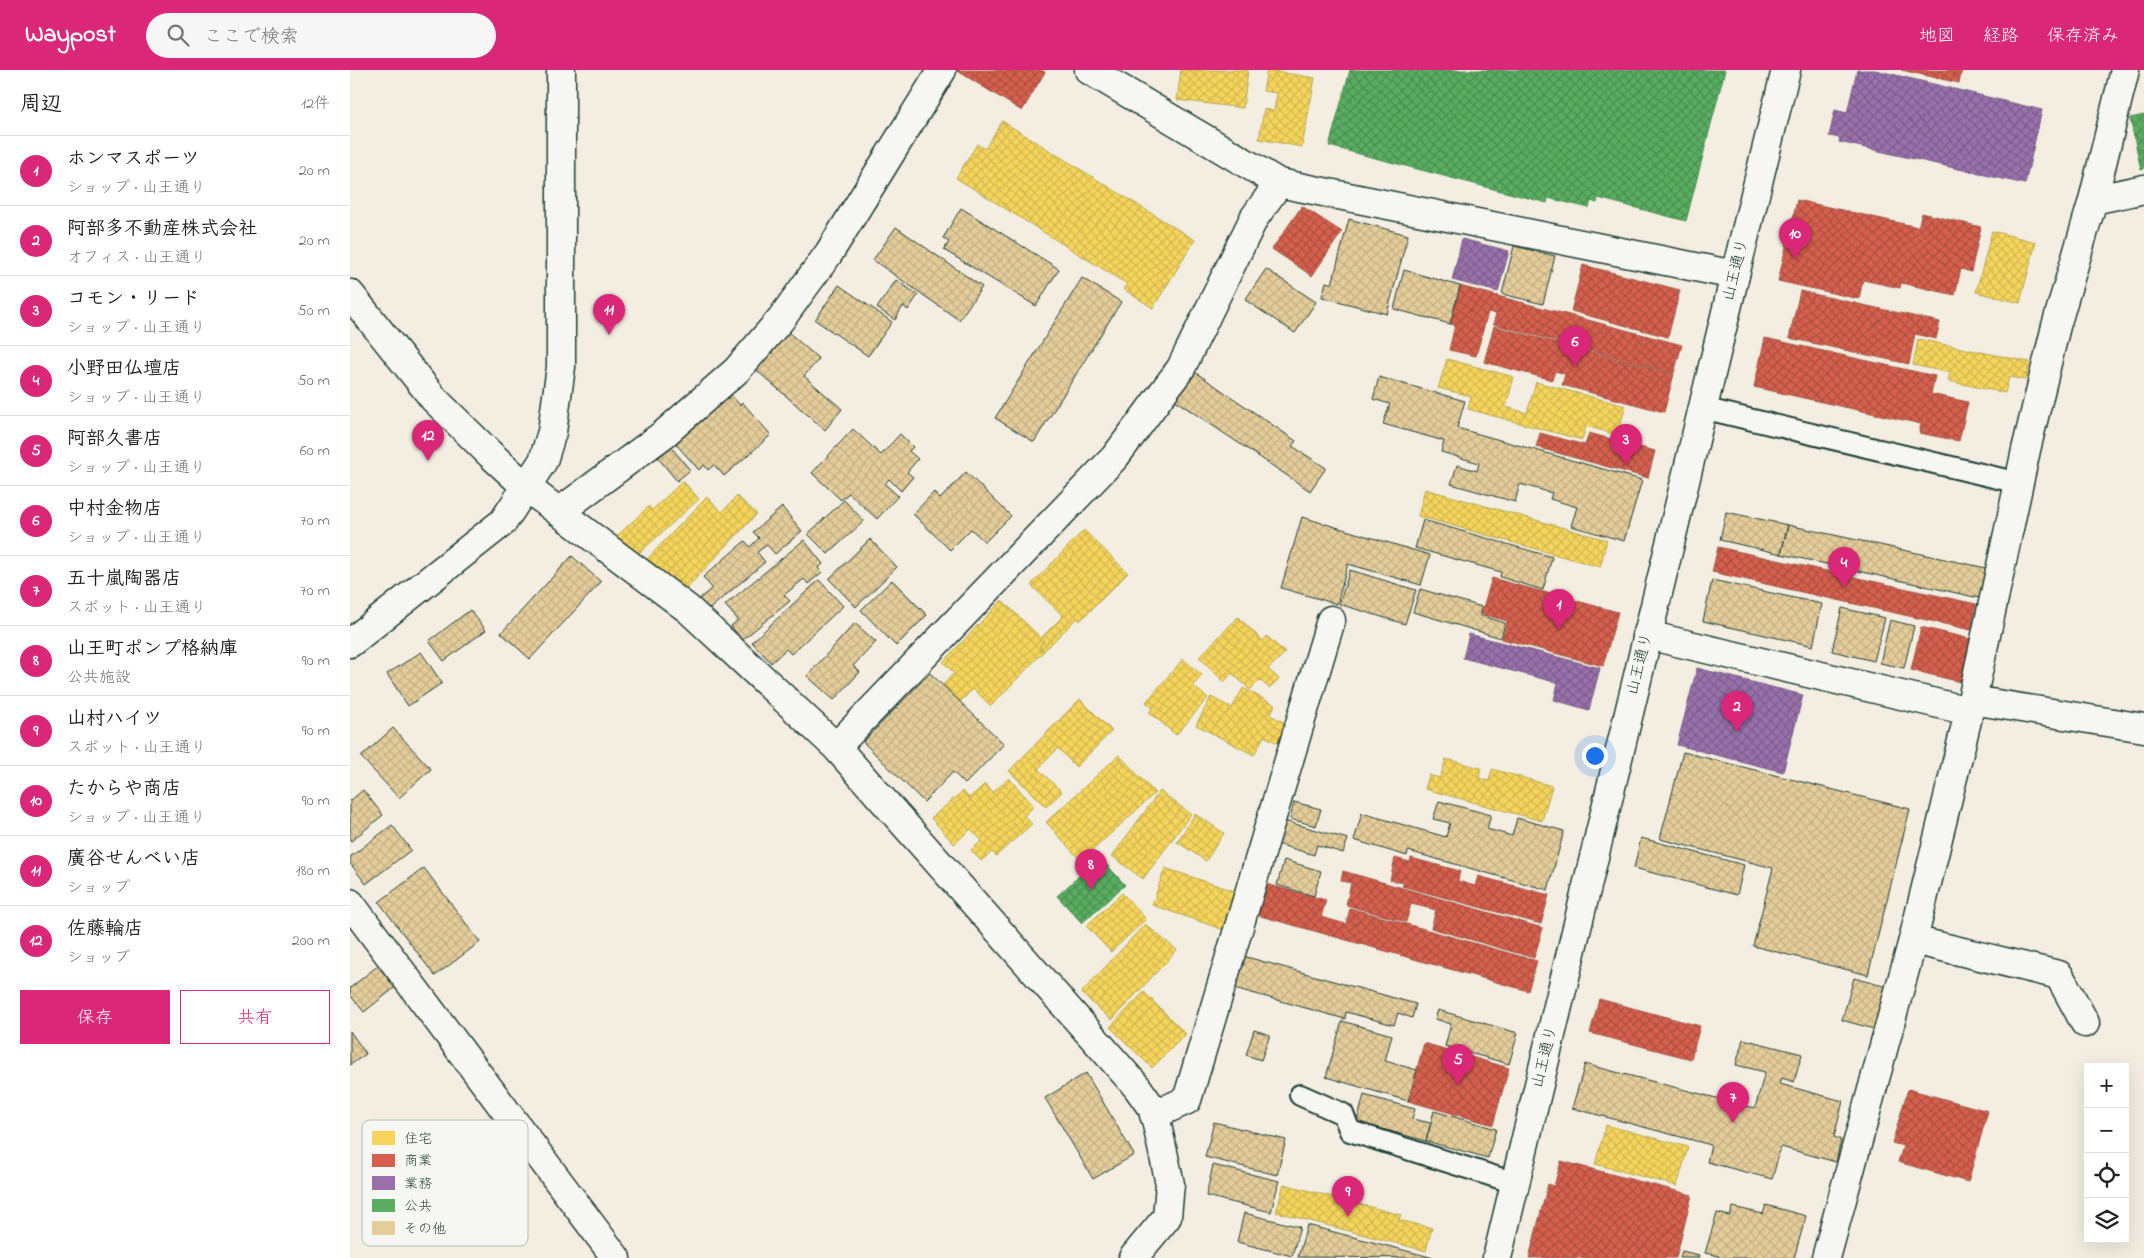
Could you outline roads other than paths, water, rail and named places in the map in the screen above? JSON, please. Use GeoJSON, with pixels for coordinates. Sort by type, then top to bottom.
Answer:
{"type":"FeatureCollection","features":[{"type":"Feature","properties":{"kind":"street"},"geometry":{"type":"LineString","coordinates":[[350,643],[503,522],[542,461],[552,432],[561,368],[561,70]]}},
{"type":"Feature","properties":{"kind":"street"},"geometry":{"type":"LineString","coordinates":[[559,512],[664,434],[737,370],[781,319],[829,254],[942,70]]}},
{"type":"Feature","properties":{"kind":"street"},"geometry":{"type":"LineString","coordinates":[[1090,70],[1279,183],[1734,275]]}},
{"type":"Feature","properties":{"kind":"street","name":"山王通り"},"geometry":{"type":"LineString","coordinates":[[1497,1258],[1734,275],[1786,70]]}},
{"type":"Feature","properties":{"kind":"street"},"geometry":{"type":"LineString","coordinates":[[1826,1258],[1913,940],[1971,706],[2019,483],[2056,326],[2093,200],[2126,70]]}},
{"type":"Feature","properties":{"kind":"street"},"geometry":{"type":"LineString","coordinates":[[836,748],[1116,457],[1181,368],[1254,218],[1279,183]]}},
{"type":"Feature","properties":{"kind":"street"},"geometry":{"type":"LineString","coordinates":[[2093,200],[2144,189]]}},
{"type":"Feature","properties":{"kind":"street"},"geometry":{"type":"LineString","coordinates":[[350,294],[434,399],[526,488],[688,609],[836,748],[1137,1087],[1154,1116],[1170,1184],[1167,1217],[1133,1258]]}},
{"type":"Feature","properties":{"kind":"street"},"geometry":{"type":"LineString","coordinates":[[1154,1116],[1187,1100],[1331,620]]}},
{"type":"Feature","properties":{"kind":"street"},"geometry":{"type":"LineString","coordinates":[[1647,635],[1971,706],[2144,728]]}},
{"type":"Feature","properties":{"kind":"street"},"geometry":{"type":"LineString","coordinates":[[350,903],[513,1120]]}},
{"type":"Feature","properties":{"kind":"street"},"geometry":{"type":"LineString","coordinates":[[1913,940],[2058,975],[2085,1023]]}},
{"type":"Feature","properties":{"kind":"street"},"geometry":{"type":"LineString","coordinates":[[528,1141],[616,1258]]}},
{"type":"Feature","properties":{"kind":"lane"},"geometry":{"type":"LineString","coordinates":[[1702,408],[2019,483]]}},
{"type":"Feature","properties":{"kind":"lane"},"geometry":{"type":"LineString","coordinates":[[1300,1095],[1343,1114],[1350,1131],[1515,1183]]}},
{"type":"Feature","properties":{"kind":"place","name":"たからや商店"},"geometry":{"type":"Point","coordinates":[1795,259]}},
{"type":"Feature","properties":{"kind":"place","name":"廣谷せんべい店"},"geometry":{"type":"Point","coordinates":[609,335]}},
{"type":"Feature","properties":{"kind":"place","name":"中村金物店"},"geometry":{"type":"Point","coordinates":[1575,367]}},
{"type":"Feature","properties":{"kind":"place","name":"佐藤輪店"},"geometry":{"type":"Point","coordinates":[428,461]}},
{"type":"Feature","properties":{"kind":"place","name":"コモン・リード"},"geometry":{"type":"Point","coordinates":[1626,465]}},
{"type":"Feature","properties":{"kind":"place","name":"小野田仏壇店"},"geometry":{"type":"Point","coordinates":[1844,588]}},
{"type":"Feature","properties":{"kind":"place","name":"ホンマスポーツ"},"geometry":{"type":"Point","coordinates":[1559,630]}},
{"type":"Feature","properties":{"kind":"place","name":"阿部多不動産株式会社"},"geometry":{"type":"Point","coordinates":[1737,732]}},
{"type":"Feature","properties":{"kind":"place","name":"山王町ポンプ格納庫"},"geometry":{"type":"Point","coordinates":[1091,890]}},
{"type":"Feature","properties":{"kind":"place","name":"阿部久書店"},"geometry":{"type":"Point","coordinates":[1458,1085]}},
{"type":"Feature","properties":{"kind":"place","name":"五十嵐陶器店"},"geometry":{"type":"Point","coordinates":[1733,1123]}},
{"type":"Feature","properties":{"kind":"place","name":"山村ハイツ"},"geometry":{"type":"Point","coordinates":[1348,1217]}}]}
